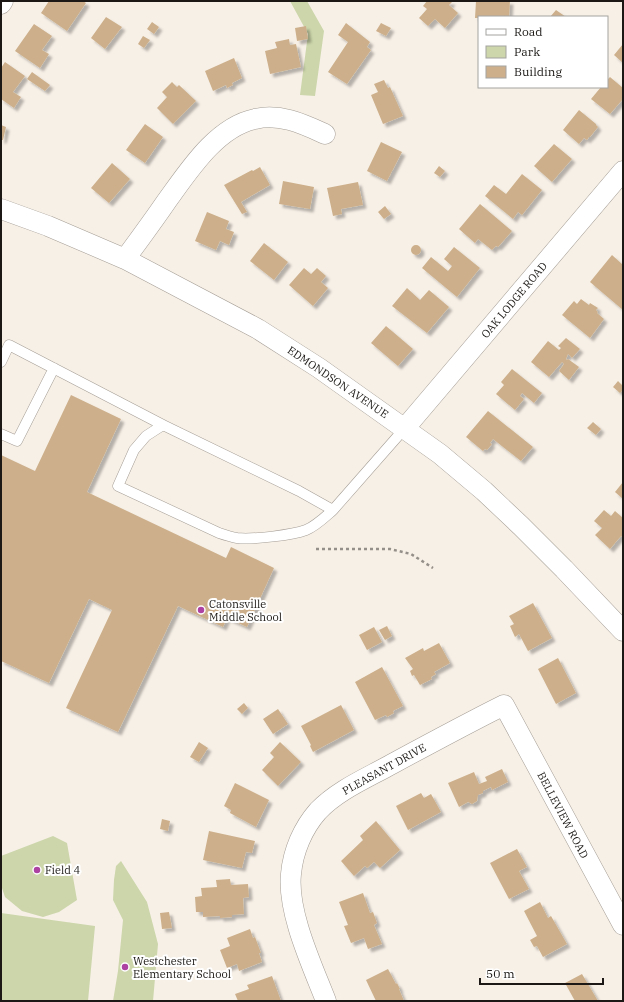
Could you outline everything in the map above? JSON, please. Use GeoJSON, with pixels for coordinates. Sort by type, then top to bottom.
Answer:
{"type":"FeatureCollection","features":[{"type":"Feature","properties":{"kind":"street"},"geometry":{"type":"LineString","coordinates":[[126,259],[195,162],[235,126],[255,119],[274,118],[298,122],[325,134]]}},
{"type":"Feature","properties":{"kind":"street","name":"OAK LODGE ROAD"},"geometry":{"type":"LineString","coordinates":[[405,428],[623,171]]}},
{"type":"Feature","properties":{"kind":"street","name":"EDMONDSON AVENUE"},"geometry":{"type":"LineString","coordinates":[[1,209],[48,226],[126,259],[258,329],[319,368],[440,454],[505,511],[564,569],[623,631]]}},
{"type":"Feature","properties":{"kind":"street","name":"BELLEVIEW ROAD"},"geometry":{"type":"LineString","coordinates":[[504,705],[623,925]]}},
{"type":"Feature","properties":{"kind":"street","name":"PLEASANT DRIVE"},"geometry":{"type":"LineString","coordinates":[[326,1001],[301,936],[292,900],[291,874],[296,852],[304,830],[319,811],[343,790],[504,705]]}},
{"type":"Feature","properties":{"kind":"lane"},"geometry":{"type":"LineString","coordinates":[[1,362],[9,345],[163,425],[299,491],[333,510]]}},
{"type":"Feature","properties":{"kind":"lane"},"geometry":{"type":"LineString","coordinates":[[1,434],[17,441],[54,368]]}},
{"type":"Feature","properties":{"kind":"lane"},"geometry":{"type":"LineString","coordinates":[[163,425],[146,436],[134,450],[118,486],[219,533],[237,538],[281,535],[306,530],[320,521],[333,510],[405,428]]}},
{"type":"Feature","properties":{"kind":"path"},"geometry":{"type":"LineString","coordinates":[[316,549],[390,549],[411,554],[433,568]]}},
{"type":"Feature","properties":{"kind":"green space"},"geometry":{"type":"Polygon","coordinates":[[[290,1],[307,1],[324,31],[315,96],[300,95],[308,34],[290,1]]]}},
{"type":"Feature","properties":{"kind":"green space","name":"Field 4"},"geometry":{"type":"Polygon","coordinates":[[[53,836],[67,843],[77,900],[59,912],[43,917],[22,911],[5,897],[1,885],[1,856],[53,836]]]}},
{"type":"Feature","properties":{"kind":"green space"},"geometry":{"type":"Polygon","coordinates":[[[121,861],[147,902],[158,944],[153,1001],[113,1001],[118,971],[123,920],[113,900],[114,880],[116,866],[121,861]]]}},
{"type":"Feature","properties":{"kind":"green space"},"geometry":{"type":"Polygon","coordinates":[[[1,913],[95,926],[88,1001],[1,1001],[1,913]]]}},
{"type":"Feature","properties":{"kind":"building"},"geometry":{"type":"Polygon","coordinates":[[[49,1],[83,1],[86,3],[67,31],[41,13],[49,1]]]}},
{"type":"Feature","properties":{"kind":"building"},"geometry":{"type":"Polygon","coordinates":[[[427,1],[451,1],[452,2],[449,5],[458,13],[445,28],[435,19],[428,26],[419,18],[427,9],[423,6],[427,1]]]}},
{"type":"Feature","properties":{"kind":"building"},"geometry":{"type":"Polygon","coordinates":[[[476,1],[510,1],[509,16],[478,16],[478,18],[475,18],[476,1]]]}},
{"type":"Feature","properties":{"kind":"building"},"geometry":{"type":"Polygon","coordinates":[[[556,10],[565,16],[551,16],[556,10]]]}},
{"type":"Feature","properties":{"kind":"building"},"geometry":{"type":"Polygon","coordinates":[[[106,17],[122,27],[105,49],[91,38],[106,17]]]}},
{"type":"Feature","properties":{"kind":"building"},"geometry":{"type":"Polygon","coordinates":[[[152,22],[159,27],[154,34],[147,29],[152,22]]]}},
{"type":"Feature","properties":{"kind":"building"},"geometry":{"type":"Polygon","coordinates":[[[346,23],[370,42],[367,47],[371,50],[347,84],[328,72],[348,42],[338,35],[346,23]]]}},
{"type":"Feature","properties":{"kind":"building"},"geometry":{"type":"Polygon","coordinates":[[[381,23],[391,28],[386,36],[376,31],[381,23]]]}},
{"type":"Feature","properties":{"kind":"building"},"geometry":{"type":"Polygon","coordinates":[[[34,24],[52,36],[42,50],[49,54],[40,68],[15,51],[34,24]]]}},
{"type":"Feature","properties":{"kind":"building"},"geometry":{"type":"Polygon","coordinates":[[[306,26],[308,39],[297,41],[295,28],[306,26]]]}},
{"type":"Feature","properties":{"kind":"building"},"geometry":{"type":"Polygon","coordinates":[[[143,36],[150,40],[144,48],[138,44],[143,36]]]}},
{"type":"Feature","properties":{"kind":"building"},"geometry":{"type":"Polygon","coordinates":[[[289,39],[290,45],[296,44],[301,67],[270,74],[265,51],[277,48],[275,42],[289,39]]]}},
{"type":"Feature","properties":{"kind":"building"},"geometry":{"type":"Polygon","coordinates":[[[623,44],[623,63],[614,55],[623,44]]]}},
{"type":"Feature","properties":{"kind":"building"},"geometry":{"type":"Polygon","coordinates":[[[234,58],[242,78],[232,83],[233,85],[227,88],[226,85],[213,91],[205,71],[234,58]]]}},
{"type":"Feature","properties":{"kind":"building"},"geometry":{"type":"Polygon","coordinates":[[[5,62],[25,76],[13,92],[21,97],[14,108],[1,99],[1,68],[5,62]]]}},
{"type":"Feature","properties":{"kind":"building"},"geometry":{"type":"Polygon","coordinates":[[[32,72],[50,85],[45,91],[27,79],[32,72]]]}},
{"type":"Feature","properties":{"kind":"building"},"geometry":{"type":"Polygon","coordinates":[[[610,77],[623,88],[623,99],[610,114],[591,99],[600,88],[608,88],[608,79],[610,77]]]}},
{"type":"Feature","properties":{"kind":"building"},"geometry":{"type":"Polygon","coordinates":[[[384,80],[388,88],[390,87],[403,116],[383,124],[371,95],[378,92],[374,84],[384,80]]]}},
{"type":"Feature","properties":{"kind":"building"},"geometry":{"type":"Polygon","coordinates":[[[172,82],[177,87],[179,85],[196,101],[173,124],[157,108],[167,97],[162,92],[172,82]]]}},
{"type":"Feature","properties":{"kind":"building"},"geometry":{"type":"Polygon","coordinates":[[[579,110],[598,127],[587,140],[584,138],[579,144],[563,130],[579,110]]]}},
{"type":"Feature","properties":{"kind":"building"},"geometry":{"type":"Polygon","coordinates":[[[145,124],[163,137],[145,163],[126,150],[145,124]]]}},
{"type":"Feature","properties":{"kind":"building"},"geometry":{"type":"Polygon","coordinates":[[[1,125],[6,127],[3,140],[1,140],[1,125]]]}},
{"type":"Feature","properties":{"kind":"building"},"geometry":{"type":"Polygon","coordinates":[[[381,142],[402,152],[387,181],[367,171],[381,142]]]}},
{"type":"Feature","properties":{"kind":"building"},"geometry":{"type":"Polygon","coordinates":[[[554,144],[572,159],[552,182],[534,166],[554,144]]]}},
{"type":"Feature","properties":{"kind":"building"},"geometry":{"type":"Polygon","coordinates":[[[112,163],[130,179],[109,203],[91,188],[112,163]]]}},
{"type":"Feature","properties":{"kind":"building"},"geometry":{"type":"Polygon","coordinates":[[[439,166],[445,171],[440,177],[434,173],[439,166]]]}},
{"type":"Feature","properties":{"kind":"building"},"geometry":{"type":"Polygon","coordinates":[[[260,167],[270,185],[241,202],[247,212],[242,214],[224,185],[260,167]]]}},
{"type":"Feature","properties":{"kind":"building"},"geometry":{"type":"Polygon","coordinates":[[[522,174],[542,190],[522,215],[518,212],[513,219],[485,196],[494,185],[506,194],[522,174]]]}},
{"type":"Feature","properties":{"kind":"building"},"geometry":{"type":"Polygon","coordinates":[[[283,181],[314,187],[310,209],[279,204],[283,181]]]}},
{"type":"Feature","properties":{"kind":"building"},"geometry":{"type":"Polygon","coordinates":[[[358,182],[363,205],[341,209],[342,214],[333,216],[327,188],[358,182]]]}},
{"type":"Feature","properties":{"kind":"building"},"geometry":{"type":"Polygon","coordinates":[[[480,204],[512,231],[498,247],[496,246],[492,250],[478,239],[475,243],[459,229],[480,204]]]}},
{"type":"Feature","properties":{"kind":"building"},"geometry":{"type":"Polygon","coordinates":[[[385,206],[391,214],[384,219],[378,212],[385,206]]]}},
{"type":"Feature","properties":{"kind":"building"},"geometry":{"type":"Polygon","coordinates":[[[207,212],[229,221],[226,229],[234,232],[229,245],[220,241],[216,250],[195,241],[207,212]]]}},
{"type":"Feature","properties":{"kind":"building"},"geometry":{"type":"Polygon","coordinates":[[[264,243],[288,262],[274,280],[250,261],[264,243]]]}},
{"type":"Feature","properties":{"kind":"building"},"geometry":{"type":"Polygon","coordinates":[[[414,245],[418,245],[420,246],[420,254],[414,255],[411,252],[411,248],[414,245]]]}},
{"type":"Feature","properties":{"kind":"building"},"geometry":{"type":"Polygon","coordinates":[[[454,247],[480,268],[457,297],[422,268],[431,257],[448,271],[452,266],[444,259],[454,247]]]}},
{"type":"Feature","properties":{"kind":"building"},"geometry":{"type":"Polygon","coordinates":[[[612,255],[623,265],[623,310],[590,282],[612,255]]]}},
{"type":"Feature","properties":{"kind":"building"},"geometry":{"type":"Polygon","coordinates":[[[304,268],[311,274],[317,268],[326,276],[321,282],[328,288],[313,306],[289,285],[304,268]]]}},
{"type":"Feature","properties":{"kind":"building"},"geometry":{"type":"Polygon","coordinates":[[[407,288],[420,300],[429,290],[449,307],[427,333],[392,306],[407,288]]]}},
{"type":"Feature","properties":{"kind":"building"},"geometry":{"type":"Polygon","coordinates":[[[581,299],[589,305],[590,303],[598,308],[596,310],[598,312],[597,313],[604,319],[590,338],[562,315],[574,301],[577,304],[581,299]]]}},
{"type":"Feature","properties":{"kind":"building"},"geometry":{"type":"Polygon","coordinates":[[[386,326],[413,349],[398,366],[371,343],[386,326]]]}},
{"type":"Feature","properties":{"kind":"building"},"geometry":{"type":"Polygon","coordinates":[[[566,338],[580,349],[572,358],[568,354],[566,359],[579,367],[569,380],[559,371],[564,364],[562,362],[549,377],[531,362],[548,341],[559,350],[561,348],[558,346],[566,338]]]}},
{"type":"Feature","properties":{"kind":"building"},"geometry":{"type":"Polygon","coordinates":[[[512,369],[542,393],[534,403],[522,393],[520,396],[524,399],[515,410],[496,394],[504,385],[501,382],[512,369]]]}},
{"type":"Feature","properties":{"kind":"building"},"geometry":{"type":"Polygon","coordinates":[[[618,381],[623,386],[623,390],[620,393],[613,387],[618,381]]]}},
{"type":"Feature","properties":{"kind":"building"},"geometry":{"type":"Polygon","coordinates":[[[71,395],[121,419],[87,492],[226,558],[231,547],[274,568],[247,627],[227,618],[223,627],[178,606],[118,732],[66,708],[112,610],[89,599],[49,683],[1,661],[1,455],[35,471],[71,395]]]}},
{"type":"Feature","properties":{"kind":"building"},"geometry":{"type":"Polygon","coordinates":[[[488,411],[533,447],[521,461],[493,439],[490,443],[492,444],[487,450],[485,449],[483,451],[466,437],[488,411]]]}},
{"type":"Feature","properties":{"kind":"building"},"geometry":{"type":"Polygon","coordinates":[[[593,422],[601,429],[596,435],[587,428],[593,422]]]}},
{"type":"Feature","properties":{"kind":"building"},"geometry":{"type":"Polygon","coordinates":[[[623,482],[623,499],[615,492],[623,482]]]}},
{"type":"Feature","properties":{"kind":"building"},"geometry":{"type":"Polygon","coordinates":[[[604,510],[611,516],[615,511],[623,518],[623,538],[621,536],[610,549],[595,535],[602,528],[594,521],[604,510]]]}},
{"type":"Feature","properties":{"kind":"building"},"geometry":{"type":"Polygon","coordinates":[[[533,603],[552,638],[528,651],[519,634],[515,637],[510,626],[514,624],[509,616],[533,603]]]}},
{"type":"Feature","properties":{"kind":"building"},"geometry":{"type":"Polygon","coordinates":[[[387,626],[392,636],[385,640],[379,630],[387,626]]]}},
{"type":"Feature","properties":{"kind":"building"},"geometry":{"type":"Polygon","coordinates":[[[374,627],[382,642],[367,650],[359,635],[374,627]]]}},
{"type":"Feature","properties":{"kind":"building"},"geometry":{"type":"Polygon","coordinates":[[[439,643],[450,663],[434,672],[436,674],[431,677],[432,679],[420,685],[414,675],[412,676],[410,671],[413,669],[405,658],[423,648],[424,651],[439,643]]]}},
{"type":"Feature","properties":{"kind":"building"},"geometry":{"type":"Polygon","coordinates":[[[558,658],[576,693],[556,704],[538,669],[558,658]]]}},
{"type":"Feature","properties":{"kind":"building"},"geometry":{"type":"Polygon","coordinates":[[[382,667],[403,706],[393,711],[394,713],[387,717],[386,715],[375,720],[355,682],[382,667]]]}},
{"type":"Feature","properties":{"kind":"building"},"geometry":{"type":"Polygon","coordinates":[[[244,703],[248,708],[242,714],[237,709],[244,703]]]}},
{"type":"Feature","properties":{"kind":"building"},"geometry":{"type":"Polygon","coordinates":[[[341,705],[354,730],[313,752],[301,726],[341,705]]]}},
{"type":"Feature","properties":{"kind":"building"},"geometry":{"type":"Polygon","coordinates":[[[278,709],[288,724],[273,734],[263,719],[278,709]]]}},
{"type":"Feature","properties":{"kind":"building"},"geometry":{"type":"Polygon","coordinates":[[[199,742],[208,748],[199,762],[190,757],[199,742]]]}},
{"type":"Feature","properties":{"kind":"building"},"geometry":{"type":"Polygon","coordinates":[[[280,742],[301,762],[278,786],[262,770],[274,757],[270,753],[280,742]]]}},
{"type":"Feature","properties":{"kind":"building"},"geometry":{"type":"Polygon","coordinates":[[[502,769],[508,782],[492,790],[491,787],[483,791],[483,793],[478,795],[477,801],[472,804],[468,802],[459,807],[448,783],[474,772],[479,784],[487,781],[485,777],[502,769]]]}},
{"type":"Feature","properties":{"kind":"building"},"geometry":{"type":"Polygon","coordinates":[[[235,783],[269,800],[256,827],[230,813],[231,810],[224,806],[235,783]]]}},
{"type":"Feature","properties":{"kind":"building"},"geometry":{"type":"Polygon","coordinates":[[[421,793],[424,798],[431,794],[441,812],[408,830],[396,806],[421,793]]]}},
{"type":"Feature","properties":{"kind":"building"},"geometry":{"type":"Polygon","coordinates":[[[162,819],[170,821],[168,831],[160,829],[162,819]]]}},
{"type":"Feature","properties":{"kind":"building"},"geometry":{"type":"Polygon","coordinates":[[[376,821],[400,850],[380,868],[374,862],[367,868],[365,866],[354,876],[341,861],[363,840],[360,836],[376,821]]]}},
{"type":"Feature","properties":{"kind":"building"},"geometry":{"type":"Polygon","coordinates":[[[209,831],[255,841],[252,853],[246,852],[242,868],[203,860],[209,831]]]}},
{"type":"Feature","properties":{"kind":"building"},"geometry":{"type":"Polygon","coordinates":[[[517,849],[527,867],[519,871],[529,889],[509,899],[490,863],[517,849]]]}},
{"type":"Feature","properties":{"kind":"building"},"geometry":{"type":"Polygon","coordinates":[[[230,879],[231,885],[248,884],[249,897],[243,898],[244,914],[220,918],[220,916],[203,917],[203,912],[196,912],[195,897],[202,896],[201,888],[217,887],[216,880],[230,879]]]}},
{"type":"Feature","properties":{"kind":"building"},"geometry":{"type":"Polygon","coordinates":[[[363,893],[370,913],[373,912],[377,923],[374,925],[382,944],[368,949],[364,938],[351,943],[344,926],[348,925],[339,902],[363,893]]]}},
{"type":"Feature","properties":{"kind":"building"},"geometry":{"type":"Polygon","coordinates":[[[540,902],[548,918],[551,916],[567,944],[543,957],[537,946],[534,947],[530,940],[537,936],[524,911],[540,902]]]}},
{"type":"Feature","properties":{"kind":"building"},"geometry":{"type":"Polygon","coordinates":[[[169,912],[172,928],[162,929],[160,913],[169,912]]]}},
{"type":"Feature","properties":{"kind":"building"},"geometry":{"type":"Polygon","coordinates":[[[250,929],[253,938],[255,937],[261,953],[259,953],[262,962],[239,971],[237,964],[227,968],[220,950],[230,946],[227,938],[250,929]]]}},
{"type":"Feature","properties":{"kind":"building"},"geometry":{"type":"Polygon","coordinates":[[[388,969],[400,989],[404,1001],[376,1001],[366,980],[388,969]]]}},
{"type":"Feature","properties":{"kind":"building"},"geometry":{"type":"Polygon","coordinates":[[[582,974],[598,1001],[575,1001],[565,983],[582,974]]]}},
{"type":"Feature","properties":{"kind":"building"},"geometry":{"type":"Polygon","coordinates":[[[272,976],[281,1001],[238,1001],[235,994],[249,989],[247,985],[272,976]]]}},
{"type":"Feature","properties":{"kind":"place","name":"Catonsville Middle School"},"geometry":{"type":"Point","coordinates":[201,610]}},
{"type":"Feature","properties":{"kind":"place","name":"Field 4"},"geometry":{"type":"Point","coordinates":[37,870]}},
{"type":"Feature","properties":{"kind":"place","name":"Westchester Elementary School"},"geometry":{"type":"Point","coordinates":[125,967]}}]}
